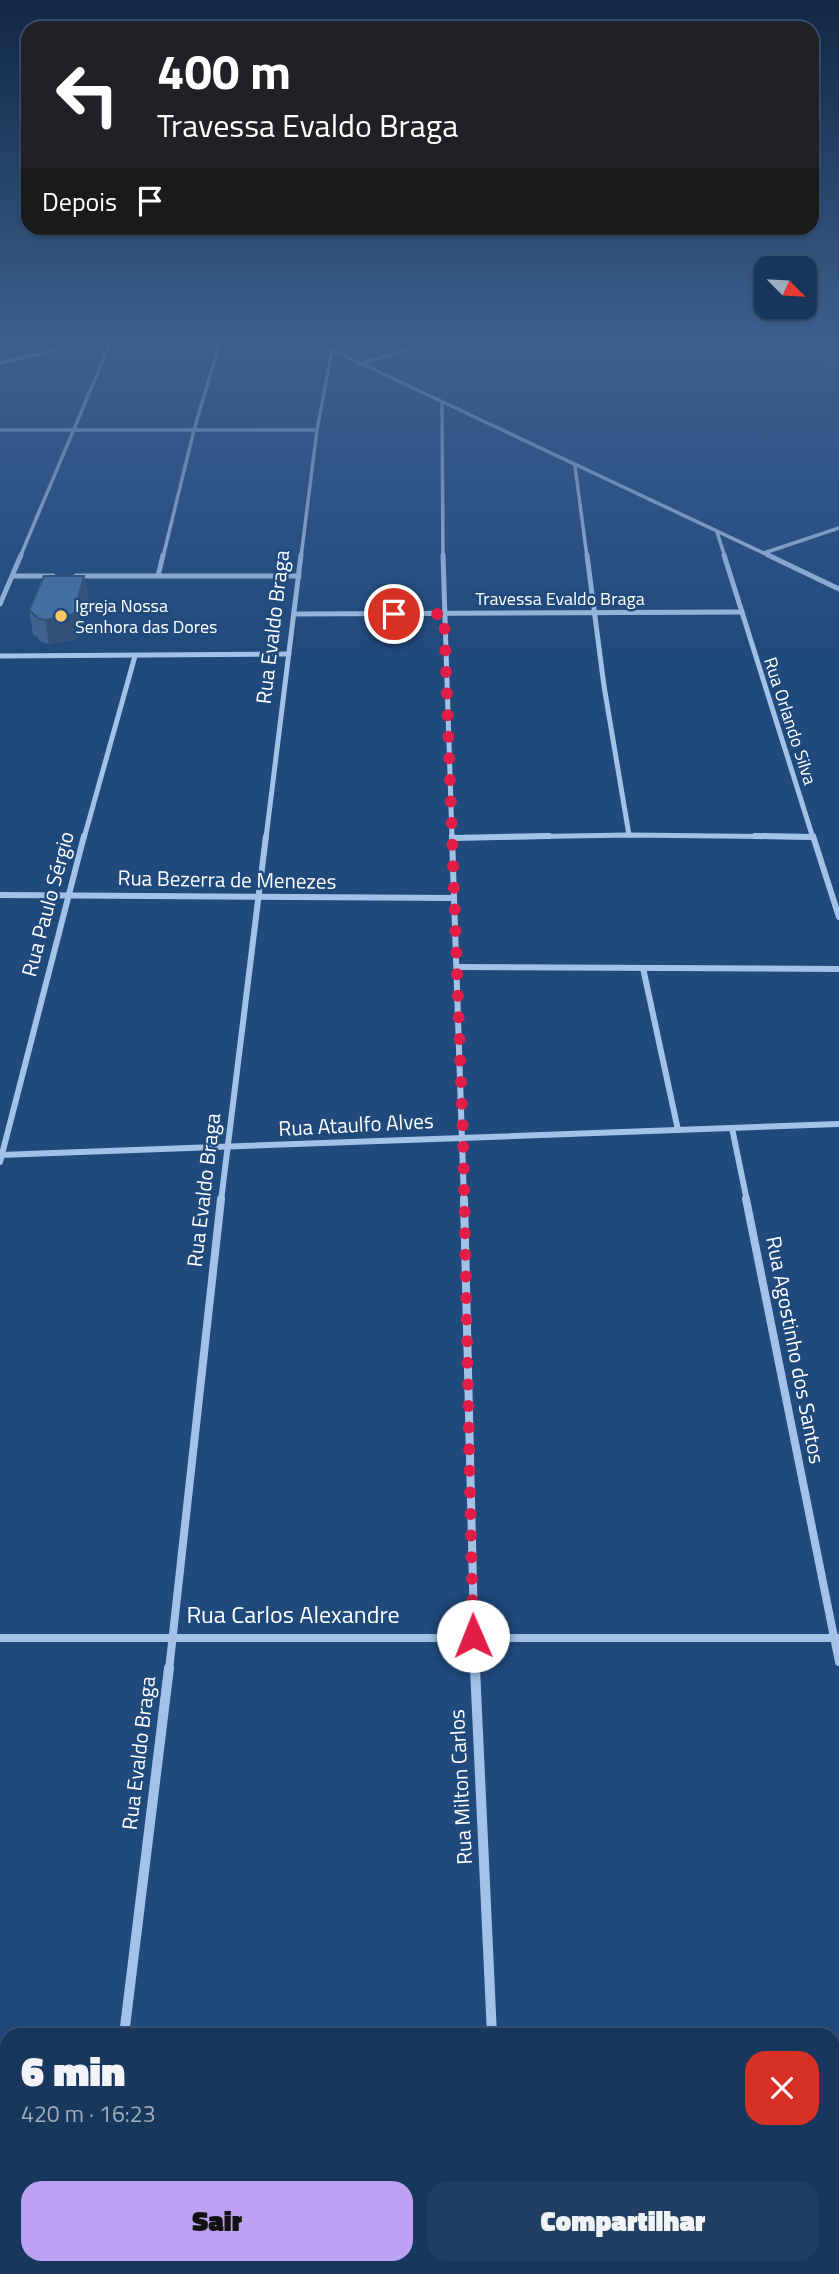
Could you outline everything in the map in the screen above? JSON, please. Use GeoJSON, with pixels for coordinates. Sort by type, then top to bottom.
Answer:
{"type":"FeatureCollection","features":[{"type":"Feature","properties":{"kind":"street"},"geometry":{"type":"LineString","coordinates":[[0,604],[67,445]]}},
{"type":"Feature","properties":{"kind":"street"},"geometry":{"type":"LineString","coordinates":[[158,576],[190,445]]}},
{"type":"Feature","properties":{"kind":"street","name":"Rua Evaldo Braga"},"geometry":{"type":"LineString","coordinates":[[125,2028],[173,1636],[227,1149],[315,445]]}},
{"type":"Feature","properties":{"kind":"street","name":"Rua Milton Carlos"},"geometry":{"type":"LineString","coordinates":[[442,445],[444,614],[463,1137],[473,1636],[492,2028]]}},
{"type":"Feature","properties":{"kind":"street"},"geometry":{"type":"LineString","coordinates":[[530,445],[839,589]]}},
{"type":"Feature","properties":{"kind":"street"},"geometry":{"type":"LineString","coordinates":[[575,466],[594,613],[629,835]]}},
{"type":"Feature","properties":{"kind":"street"},"geometry":{"type":"LineString","coordinates":[[763,553],[839,528]]}},
{"type":"Feature","properties":{"kind":"street","name":"Rua Orlando Silva"},"geometry":{"type":"LineString","coordinates":[[717,532],[813,837],[836,900],[839,917]]}},
{"type":"Feature","properties":{"kind":"street"},"geometry":{"type":"LineString","coordinates":[[12,576],[299,576]]}},
{"type":"Feature","properties":{"kind":"street","name":"Travessa Evaldo Braga"},"geometry":{"type":"LineString","coordinates":[[294,614],[742,612]]}},
{"type":"Feature","properties":{"kind":"street"},"geometry":{"type":"LineString","coordinates":[[0,656],[289,654]]}},
{"type":"Feature","properties":{"kind":"street","name":"Rua Paulo Sérgio"},"geometry":{"type":"LineString","coordinates":[[1,1157],[68,895],[135,656]]}},
{"type":"Feature","properties":{"kind":"street"},"geometry":{"type":"LineString","coordinates":[[453,838],[629,835],[813,837]]}},
{"type":"Feature","properties":{"kind":"street","name":"Rua Bezerra de Menezes"},"geometry":{"type":"LineString","coordinates":[[0,895],[454,898]]}},
{"type":"Feature","properties":{"kind":"street"},"geometry":{"type":"LineString","coordinates":[[457,967],[839,969]]}},
{"type":"Feature","properties":{"kind":"street"},"geometry":{"type":"LineString","coordinates":[[643,968],[678,1130]]}},
{"type":"Feature","properties":{"kind":"street","name":"Rua Ataulfo Alves"},"geometry":{"type":"LineString","coordinates":[[1,1157],[839,1124]]}},
{"type":"Feature","properties":{"kind":"street","name":"Rua Agostinho dos Santos"},"geometry":{"type":"LineString","coordinates":[[732,1128],[837,1638],[839,1662]]}},
{"type":"Feature","properties":{"kind":"street","name":"Rua Carlos Alexandre"},"geometry":{"type":"LineString","coordinates":[[0,1637],[837,1638]]}},
{"type":"Feature","properties":{"kind":"building"},"geometry":{"type":"Polygon","coordinates":[[[44,576],[84,576],[74,614],[45,620],[29,610],[44,576]]]}},
{"type":"Feature","properties":{"kind":"place","name":"Igreja Nossa Senhora das Dores"},"geometry":{"type":"Point","coordinates":[61,616]}},
{"type":"Feature","properties":{"kind":"route"},"geometry":{"type":"LineString","coordinates":[[394,614],[444,614],[463,1137],[473,1636]]}}]}
